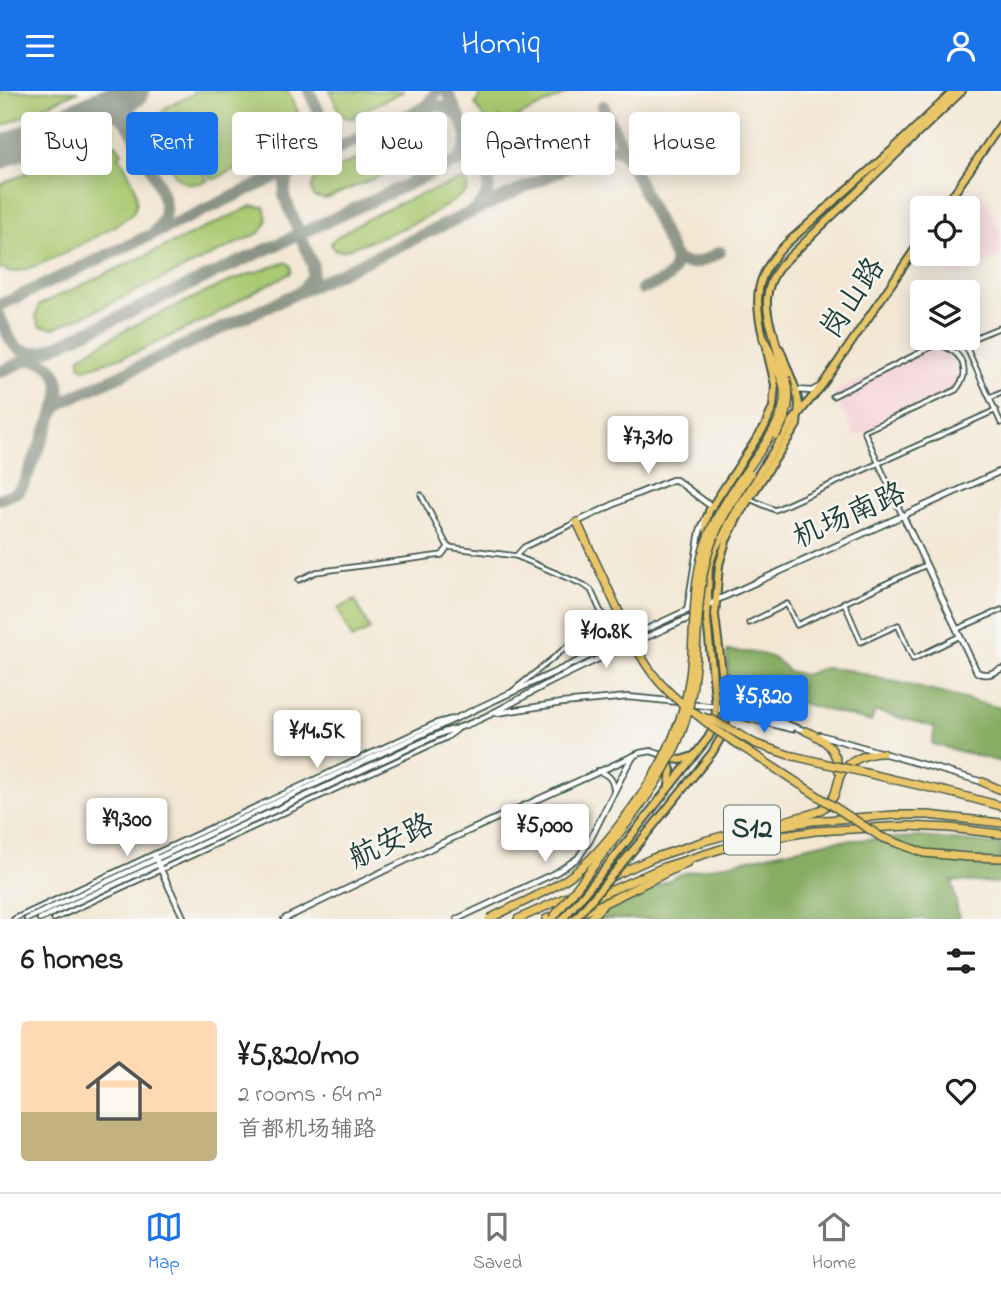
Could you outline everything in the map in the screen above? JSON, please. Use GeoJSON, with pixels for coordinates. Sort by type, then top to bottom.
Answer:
{"type":"FeatureCollection","features":[{"type":"Feature","properties":{"kind":"highway"},"geometry":{"type":"LineString","coordinates":[[552,919],[655,786],[680,736],[693,688],[701,592],[713,538],[727,510],[785,420],[790,398],[773,332]]}},
{"type":"Feature","properties":{"kind":"highway"},"geometry":{"type":"LineString","coordinates":[[489,919],[559,883],[582,867],[619,825],[661,765],[678,727],[686,696],[696,586],[705,545],[723,507],[778,422],[784,399],[784,378],[763,337]]}},
{"type":"Feature","properties":{"kind":"highway"},"geometry":{"type":"LineString","coordinates":[[577,522],[638,651],[648,669],[670,694],[717,731],[893,843],[924,853],[1001,858]]}},
{"type":"Feature","properties":{"kind":"highway"},"geometry":{"type":"LineString","coordinates":[[702,717],[773,750],[1001,806]]}},
{"type":"Feature","properties":{"kind":"highway"},"geometry":{"type":"LineString","coordinates":[[774,827],[790,819],[814,813],[834,796],[840,774],[838,761],[822,739],[806,731]]}},
{"type":"Feature","properties":{"kind":"highway"},"geometry":{"type":"LineString","coordinates":[[840,774],[856,760],[882,753]]}},
{"type":"Feature","properties":{"kind":"highway"},"geometry":{"type":"LineString","coordinates":[[983,782],[1001,788]]}},
{"type":"Feature","properties":{"kind":"highway","name":"S12"},"geometry":{"type":"LineString","coordinates":[[518,919],[623,871],[730,834],[827,820],[895,815],[928,815],[1001,823]]}},
{"type":"Feature","properties":{"kind":"highway","name":"S12"},"geometry":{"type":"LineString","coordinates":[[546,919],[629,881],[703,854],[750,842],[815,831],[915,825],[1001,834]]}},
{"type":"Feature","properties":{"kind":"highway"},"geometry":{"type":"LineString","coordinates":[[569,919],[703,854]]}},
{"type":"Feature","properties":{"kind":"highway"},"geometry":{"type":"LineString","coordinates":[[590,919],[601,907],[615,898]]}},
{"type":"Feature","properties":{"kind":"main road"},"geometry":{"type":"LineString","coordinates":[[563,919],[713,729],[716,707],[706,619],[710,556],[707,517],[765,426],[773,407],[775,386],[757,313],[758,294],[764,273],[772,259],[787,243],[954,91]]}},
{"type":"Feature","properties":{"kind":"main road"},"geometry":{"type":"LineString","coordinates":[[575,919],[717,746],[724,732],[727,710],[715,615],[723,550],[748,499],[797,425],[799,414],[796,390],[768,317],[766,299],[773,278],[781,265],[962,91]]}},
{"type":"Feature","properties":{"kind":"main road"},"geometry":{"type":"LineString","coordinates":[[952,196],[1001,124]]}},
{"type":"Feature","properties":{"kind":"main road","name":"岗山路"},"geometry":{"type":"LineString","coordinates":[[799,414],[823,384],[910,257]]}},
{"type":"Feature","properties":{"kind":"main road"},"geometry":{"type":"LineString","coordinates":[[709,566],[737,506],[790,422],[799,414]]}},
{"type":"Feature","properties":{"kind":"main road"},"geometry":{"type":"LineString","coordinates":[[666,758],[681,760],[695,755]]}},
{"type":"Feature","properties":{"kind":"main road"},"geometry":{"type":"LineString","coordinates":[[666,758],[671,770],[666,791]]}},
{"type":"Feature","properties":{"kind":"street"},"geometry":{"type":"LineString","coordinates":[[1001,327],[964,342],[1001,423]]}},
{"type":"Feature","properties":{"kind":"street"},"geometry":{"type":"LineString","coordinates":[[833,396],[937,344],[951,348],[961,359],[964,377],[956,390],[864,431],[977,672],[982,675],[1001,669]]}},
{"type":"Feature","properties":{"kind":"street"},"geometry":{"type":"LineString","coordinates":[[961,359],[970,356]]}},
{"type":"Feature","properties":{"kind":"street","name":"岗山路"},"geometry":{"type":"LineString","coordinates":[[796,390],[812,391],[823,384]]}},
{"type":"Feature","properties":{"kind":"street"},"geometry":{"type":"LineString","coordinates":[[990,398],[1001,393]]}},
{"type":"Feature","properties":{"kind":"street"},"geometry":{"type":"LineString","coordinates":[[748,499],[775,510],[996,410]]}},
{"type":"Feature","properties":{"kind":"street","name":"机场南路"},"geometry":{"type":"LineString","coordinates":[[717,600],[1001,471]]}},
{"type":"Feature","properties":{"kind":"street"},"geometry":{"type":"LineString","coordinates":[[516,556],[524,547],[672,479],[712,507]]}},
{"type":"Feature","properties":{"kind":"street"},"geometry":{"type":"LineString","coordinates":[[421,495],[448,547]]}},
{"type":"Feature","properties":{"kind":"street"},"geometry":{"type":"LineString","coordinates":[[687,611],[700,530],[707,517]]}},
{"type":"Feature","properties":{"kind":"street"},"geometry":{"type":"LineString","coordinates":[[448,547],[516,556],[588,587],[603,614],[625,640]]}},
{"type":"Feature","properties":{"kind":"street"},"geometry":{"type":"LineString","coordinates":[[299,580],[316,572],[442,555],[448,547]]}},
{"type":"Feature","properties":{"kind":"street"},"geometry":{"type":"LineString","coordinates":[[749,623],[787,604],[797,625],[926,565]]}},
{"type":"Feature","properties":{"kind":"street"},"geometry":{"type":"LineString","coordinates":[[40,919],[458,718],[687,611],[717,600]]}},
{"type":"Feature","properties":{"kind":"street"},"geometry":{"type":"LineString","coordinates":[[844,603],[861,642],[898,625],[913,659],[960,636]]}},
{"type":"Feature","properties":{"kind":"street"},"geometry":{"type":"LineString","coordinates":[[27,919],[444,732],[494,714],[544,686],[696,615],[707,604]]}},
{"type":"Feature","properties":{"kind":"street"},"geometry":{"type":"LineString","coordinates":[[957,629],[1001,610]]}},
{"type":"Feature","properties":{"kind":"street"},"geometry":{"type":"LineString","coordinates":[[509,695],[596,623],[603,614]]}},
{"type":"Feature","properties":{"kind":"street"},"geometry":{"type":"LineString","coordinates":[[494,714],[562,703],[628,698],[716,707],[983,782]]}},
{"type":"Feature","properties":{"kind":"street"},"geometry":{"type":"LineString","coordinates":[[489,704],[494,714]]}},
{"type":"Feature","properties":{"kind":"street"},"geometry":{"type":"LineString","coordinates":[[457,919],[573,863],[590,840],[634,755],[651,751],[666,758]]}},
{"type":"Feature","properties":{"kind":"street","name":"航安路"},"geometry":{"type":"LineString","coordinates":[[284,919],[634,755]]}},
{"type":"Feature","properties":{"kind":"street"},"geometry":{"type":"LineString","coordinates":[[598,771],[610,777],[615,790]]}},
{"type":"Feature","properties":{"kind":"street"},"geometry":{"type":"LineString","coordinates":[[14,919],[158,861]]}},
{"type":"Feature","properties":{"kind":"street"},"geometry":{"type":"LineString","coordinates":[[54,919],[158,861]]}},
{"type":"Feature","properties":{"kind":"street"},"geometry":{"type":"LineString","coordinates":[[158,861],[184,919]]}},
{"type":"Feature","properties":{"kind":"shaded area"},"geometry":{"type":"Polygon","coordinates":[[[979,188],[1001,235],[1001,256],[980,264],[980,196],[963,196],[979,188]]]}},
{"type":"Feature","properties":{"kind":"shaded area"},"geometry":{"type":"Polygon","coordinates":[[[946,266],[976,266],[951,276],[946,266]]]}},
{"type":"Feature","properties":{"kind":"shaded area"},"geometry":{"type":"Polygon","coordinates":[[[926,350],[946,350],[963,390],[855,437],[834,392],[926,350]]]}},
{"type":"Feature","properties":{"kind":"green space"},"geometry":{"type":"Polygon","coordinates":[[[0,91],[78,91],[32,112],[21,112],[21,117],[0,127],[0,91]]]}},
{"type":"Feature","properties":{"kind":"green space"},"geometry":{"type":"Polygon","coordinates":[[[193,91],[288,91],[298,112],[232,112],[232,170],[210,179],[208,175],[218,175],[218,112],[163,112],[165,108],[193,94],[193,91]]]}},
{"type":"Feature","properties":{"kind":"green space"},"geometry":{"type":"Polygon","coordinates":[[[330,91],[404,91],[356,112],[355,118],[346,117],[339,111],[330,91]]]}},
{"type":"Feature","properties":{"kind":"green space"},"geometry":{"type":"Polygon","coordinates":[[[481,91],[572,91],[528,112],[481,112],[475,104],[481,91]]]}},
{"type":"Feature","properties":{"kind":"green space"},"geometry":{"type":"Polygon","coordinates":[[[112,143],[122,153],[119,155],[137,198],[133,213],[91,239],[34,266],[8,272],[4,268],[0,269],[0,185],[22,175],[112,175],[112,143]]]}},
{"type":"Feature","properties":{"kind":"green space"},"geometry":{"type":"Polygon","coordinates":[[[356,159],[356,175],[383,175],[326,199],[314,197],[312,187],[316,178],[322,175],[342,175],[342,166],[356,159]]]}},
{"type":"Feature","properties":{"kind":"green space"},"geometry":{"type":"Polygon","coordinates":[[[175,175],[204,175],[207,181],[194,184],[178,179],[175,175]]]}},
{"type":"Feature","properties":{"kind":"green space"},"geometry":{"type":"Polygon","coordinates":[[[462,180],[468,185],[467,191],[438,211],[375,239],[342,251],[334,250],[331,244],[333,240],[364,221],[412,198],[462,180]]]}},
{"type":"Feature","properties":{"kind":"green space"},"geometry":{"type":"Polygon","coordinates":[[[252,206],[264,207],[267,218],[259,233],[88,314],[54,328],[39,326],[36,316],[39,305],[252,206]]]}},
{"type":"Feature","properties":{"kind":"green space"},"geometry":{"type":"Polygon","coordinates":[[[286,262],[291,266],[291,273],[211,317],[137,352],[84,369],[79,364],[81,356],[127,329],[232,280],[286,262]]]}},
{"type":"Feature","properties":{"kind":"green space"},"geometry":{"type":"Polygon","coordinates":[[[355,600],[370,630],[352,639],[338,609],[355,600]]]}},
{"type":"Feature","properties":{"kind":"green space"},"geometry":{"type":"Polygon","coordinates":[[[727,651],[768,656],[788,671],[804,675],[823,668],[848,670],[1001,708],[1001,762],[932,744],[935,727],[875,711],[871,722],[729,683],[727,651]]]}},
{"type":"Feature","properties":{"kind":"green space"},"geometry":{"type":"Polygon","coordinates":[[[922,837],[1001,845],[1001,883],[952,881],[959,919],[602,919],[608,911],[681,874],[831,841],[922,837]]]}},
{"type":"Feature","properties":{"kind":"taxiway"},"geometry":{"type":"LineString","coordinates":[[130,112],[133,100],[140,91]]}},
{"type":"Feature","properties":{"kind":"taxiway"},"geometry":{"type":"LineString","coordinates":[[309,91],[319,112]]}},
{"type":"Feature","properties":{"kind":"taxiway"},"geometry":{"type":"LineString","coordinates":[[426,107],[437,91]]}},
{"type":"Feature","properties":{"kind":"taxiway"},"geometry":{"type":"LineString","coordinates":[[447,91],[488,178],[487,194],[478,207]]}},
{"type":"Feature","properties":{"kind":"taxiway"},"geometry":{"type":"LineString","coordinates":[[603,106],[675,258],[670,275],[642,289]]}},
{"type":"Feature","properties":{"kind":"taxiway"},"geometry":{"type":"LineString","coordinates":[[0,305],[426,107],[444,107],[459,117]]}},
{"type":"Feature","properties":{"kind":"taxiway"},"geometry":{"type":"LineString","coordinates":[[94,112],[108,112]]}},
{"type":"Feature","properties":{"kind":"taxiway"},"geometry":{"type":"LineString","coordinates":[[112,113],[121,118],[133,133],[159,187],[165,206],[162,223],[155,231]]}},
{"type":"Feature","properties":{"kind":"taxiway"},"geometry":{"type":"LineString","coordinates":[[0,499],[17,492],[24,483],[55,410],[69,399],[603,151],[616,150],[627,158]]}},
{"type":"Feature","properties":{"kind":"taxiway"},"geometry":{"type":"LineString","coordinates":[[461,156],[454,163],[461,162]]}},
{"type":"Feature","properties":{"kind":"taxiway"},"geometry":{"type":"LineString","coordinates":[[0,372],[454,163]]}},
{"type":"Feature","properties":{"kind":"taxiway"},"geometry":{"type":"LineString","coordinates":[[290,175],[286,180],[284,196],[313,266],[312,277],[303,289]]}},
{"type":"Feature","properties":{"kind":"taxiway"},"geometry":{"type":"LineString","coordinates":[[675,258],[681,262],[692,263],[703,261],[720,252]]}},
{"type":"Feature","properties":{"kind":"taxiway"},"geometry":{"type":"LineString","coordinates":[[0,317],[17,347],[38,352]]}},
{"type":"Feature","properties":{"kind":"taxiway"},"geometry":{"type":"LineString","coordinates":[[26,360],[45,363],[56,375],[59,392],[55,410]]}},
{"type":"Feature","properties":{"kind":"runway"},"geometry":{"type":"LineString","coordinates":[[0,153],[134,91]]}}]}
